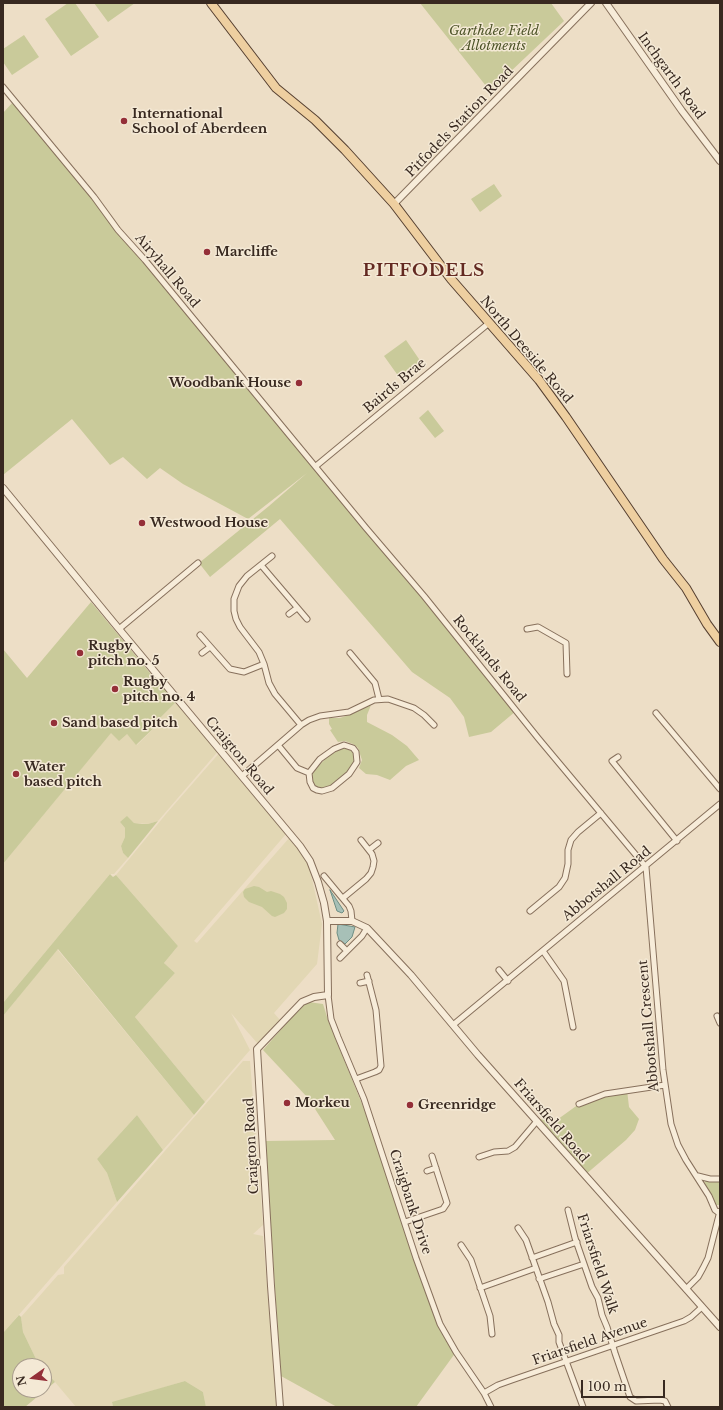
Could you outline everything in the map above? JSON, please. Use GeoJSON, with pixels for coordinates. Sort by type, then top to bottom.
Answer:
{"type":"FeatureCollection","features":[{"type":"Feature","properties":{"kind":"main road","name":"North Deeside Road"},"geometry":{"type":"LineString","coordinates":[[211,3],[276,88],[315,120],[346,150],[394,204],[451,279],[535,375],[566,416],[664,559],[686,588],[707,624],[720,642]]}},
{"type":"Feature","properties":{"kind":"street","name":"Pitfodels Station Road"},"geometry":{"type":"LineString","coordinates":[[394,204],[591,3]]}},
{"type":"Feature","properties":{"kind":"street","name":"Inchgarth Road"},"geometry":{"type":"LineString","coordinates":[[606,3],[682,111],[720,161]]}},
{"type":"Feature","properties":{"kind":"street","name":"Airyhall Road"},"geometry":{"type":"LineString","coordinates":[[3,87],[94,197],[118,230],[145,260],[191,318],[316,466]]}},
{"type":"Feature","properties":{"kind":"street","name":"Bairds Brae"},"geometry":{"type":"LineString","coordinates":[[316,466],[489,323]]}},
{"type":"Feature","properties":{"kind":"street","name":"Rocklands Road"},"geometry":{"type":"LineString","coordinates":[[316,466],[424,596],[538,738],[646,866]]}},
{"type":"Feature","properties":{"kind":"street","name":"Craigton Road"},"geometry":{"type":"LineString","coordinates":[[3,488],[308,856],[318,882],[327,921],[328,995],[314,997],[302,1002],[257,1048],[271,1286],[280,1407]]}},
{"type":"Feature","properties":{"kind":"street"},"geometry":{"type":"LineString","coordinates":[[272,556],[247,576],[239,586],[234,599],[234,611],[240,627],[259,652],[275,694],[301,725]]}},
{"type":"Feature","properties":{"kind":"street"},"geometry":{"type":"LineString","coordinates":[[119,629],[198,563]]}},
{"type":"Feature","properties":{"kind":"street"},"geometry":{"type":"LineString","coordinates":[[261,566],[306,619]]}},
{"type":"Feature","properties":{"kind":"street"},"geometry":{"type":"LineString","coordinates":[[289,614],[297,608]]}},
{"type":"Feature","properties":{"kind":"street"},"geometry":{"type":"LineString","coordinates":[[527,629],[538,627],[566,643],[567,674]]}},
{"type":"Feature","properties":{"kind":"street"},"geometry":{"type":"LineString","coordinates":[[200,635],[230,669],[244,672],[264,664]]}},
{"type":"Feature","properties":{"kind":"street"},"geometry":{"type":"LineString","coordinates":[[202,653],[210,646]]}},
{"type":"Feature","properties":{"kind":"street"},"geometry":{"type":"LineString","coordinates":[[350,653],[375,683],[379,699]]}},
{"type":"Feature","properties":{"kind":"street"},"geometry":{"type":"LineString","coordinates":[[242,776],[301,725],[320,716],[349,712],[368,702],[379,699],[396,701],[414,708],[434,725]]}},
{"type":"Feature","properties":{"kind":"street"},"geometry":{"type":"LineString","coordinates":[[656,712],[720,789]]}},
{"type":"Feature","properties":{"kind":"street"},"geometry":{"type":"LineString","coordinates":[[278,745],[297,768],[309,773]]}},
{"type":"Feature","properties":{"kind":"street"},"geometry":{"type":"LineString","coordinates":[[344,746],[353,748],[356,752],[357,762],[355,766],[349,774],[332,788],[322,791],[313,788],[310,782],[309,773],[320,759],[334,749],[344,746]]}},
{"type":"Feature","properties":{"kind":"street"},"geometry":{"type":"LineString","coordinates":[[618,757],[612,761],[677,841]]}},
{"type":"Feature","properties":{"kind":"street","name":"Abbotshall Road"},"geometry":{"type":"LineString","coordinates":[[454,1025],[720,804]]}},
{"type":"Feature","properties":{"kind":"street"},"geometry":{"type":"LineString","coordinates":[[530,911],[559,887],[566,878],[568,850],[571,840],[578,832],[601,813]]}},
{"type":"Feature","properties":{"kind":"street"},"geometry":{"type":"LineString","coordinates":[[343,898],[371,873],[373,867],[374,860],[372,854],[361,840]]}},
{"type":"Feature","properties":{"kind":"street"},"geometry":{"type":"LineString","coordinates":[[369,850],[378,843]]}},
{"type":"Feature","properties":{"kind":"street","name":"Abbotshall Crescent"},"geometry":{"type":"LineString","coordinates":[[646,866],[664,1085],[673,1132],[686,1160],[698,1176],[715,1210],[720,1212]]}},
{"type":"Feature","properties":{"kind":"street"},"geometry":{"type":"LineString","coordinates":[[324,876],[343,898],[351,911],[352,921]]}},
{"type":"Feature","properties":{"kind":"street"},"geometry":{"type":"LineString","coordinates":[[327,921],[352,921],[367,928],[362,936],[340,958]]}},
{"type":"Feature","properties":{"kind":"street","name":"Friarsfield Road"},"geometry":{"type":"LineString","coordinates":[[367,928],[411,974],[478,1055],[720,1328]]}},
{"type":"Feature","properties":{"kind":"street"},"geometry":{"type":"LineString","coordinates":[[340,944],[347,951]]}},
{"type":"Feature","properties":{"kind":"street"},"geometry":{"type":"LineString","coordinates":[[543,951],[564,980],[572,1027]]}},
{"type":"Feature","properties":{"kind":"street"},"geometry":{"type":"LineString","coordinates":[[499,970],[508,981]]}},
{"type":"Feature","properties":{"kind":"street"},"geometry":{"type":"LineString","coordinates":[[356,1079],[379,1070],[381,1066],[376,1010],[367,975]]}},
{"type":"Feature","properties":{"kind":"street"},"geometry":{"type":"LineString","coordinates":[[360,983],[369,981]]}},
{"type":"Feature","properties":{"kind":"street","name":"Craigbank Drive"},"geometry":{"type":"LineString","coordinates":[[328,995],[331,1019],[364,1099],[418,1264],[440,1324],[456,1352],[484,1393],[491,1407]]}},
{"type":"Feature","properties":{"kind":"street"},"geometry":{"type":"LineString","coordinates":[[717,1016],[720,1023]]}},
{"type":"Feature","properties":{"kind":"street"},"geometry":{"type":"LineString","coordinates":[[579,1104],[605,1094],[664,1085]]}},
{"type":"Feature","properties":{"kind":"street"},"geometry":{"type":"LineString","coordinates":[[480,1157],[494,1152],[508,1151],[515,1147],[537,1121]]}},
{"type":"Feature","properties":{"kind":"street"},"geometry":{"type":"LineString","coordinates":[[405,1222],[446,1207],[446,1199],[432,1156]]}},
{"type":"Feature","properties":{"kind":"street"},"geometry":{"type":"LineString","coordinates":[[428,1171],[436,1168]]}},
{"type":"Feature","properties":{"kind":"street"},"geometry":{"type":"LineString","coordinates":[[698,1176],[710,1179],[720,1179]]}},
{"type":"Feature","properties":{"kind":"street","name":"Friarsfield Walk"},"geometry":{"type":"LineString","coordinates":[[568,1210],[571,1225],[584,1264],[592,1287],[598,1298],[604,1322],[632,1399],[636,1401],[665,1401],[668,1407]]}},
{"type":"Feature","properties":{"kind":"street"},"geometry":{"type":"LineString","coordinates":[[686,1289],[698,1277],[708,1258],[720,1212]]}},
{"type":"Feature","properties":{"kind":"street"},"geometry":{"type":"LineString","coordinates":[[518,1228],[526,1240],[583,1407]]}},
{"type":"Feature","properties":{"kind":"street"},"geometry":{"type":"LineString","coordinates":[[532,1258],[577,1242]]}},
{"type":"Feature","properties":{"kind":"street"},"geometry":{"type":"LineString","coordinates":[[462,1245],[471,1260],[490,1316],[492,1334]]}},
{"type":"Feature","properties":{"kind":"street"},"geometry":{"type":"LineString","coordinates":[[539,1279],[584,1264]]}},
{"type":"Feature","properties":{"kind":"street"},"geometry":{"type":"LineString","coordinates":[[480,1288],[536,1268]]}},
{"type":"Feature","properties":{"kind":"street","name":"Friarsfield Avenue"},"geometry":{"type":"LineString","coordinates":[[484,1393],[498,1385],[684,1321],[702,1307]]}},
{"type":"Feature","properties":{"kind":"shaded area"},"geometry":{"type":"Polygon","coordinates":[[[178,700],[220,749],[158,821],[148,824],[134,823],[131,821],[120,822],[125,828],[125,837],[121,846],[123,853],[128,858],[114,874],[110,874],[3,1003],[3,864],[111,732],[127,734],[137,745],[160,722],[159,719],[178,700]]]}},
{"type":"Feature","properties":{"kind":"shaded area"},"geometry":{"type":"Polygon","coordinates":[[[221,751],[286,834],[194,941],[197,943],[290,837],[308,861],[322,924],[317,964],[274,1013],[280,1020],[258,1044],[231,1013],[250,1050],[205,1102],[135,1017],[175,973],[164,963],[178,946],[116,875],[166,814],[221,751]]]}},
{"type":"Feature","properties":{"kind":"shaded area"},"geometry":{"type":"Polygon","coordinates":[[[57,949],[194,1115],[163,1150],[137,1115],[97,1159],[107,1173],[117,1202],[3,1333],[3,1016],[57,949]]]}},
{"type":"Feature","properties":{"kind":"shaded area"},"geometry":{"type":"Polygon","coordinates":[[[243,1061],[250,1061],[263,1225],[253,1234],[263,1236],[277,1407],[206,1407],[203,1392],[185,1381],[112,1403],[113,1407],[76,1407],[52,1378],[52,1358],[36,1358],[23,1332],[21,1317],[58,1275],[64,1274],[64,1267],[243,1061]]]}},
{"type":"Feature","properties":{"kind":"green space"},"geometry":{"type":"Polygon","coordinates":[[[68,3],[75,3],[99,37],[71,56],[45,19],[68,3]]]}},
{"type":"Feature","properties":{"kind":"green space"},"geometry":{"type":"Polygon","coordinates":[[[94,3],[135,3],[108,22],[94,3]]]}},
{"type":"Feature","properties":{"kind":"green space","name":"Garthdee Field Allotments"},"geometry":{"type":"Polygon","coordinates":[[[420,3],[551,3],[564,21],[490,91],[420,3]]]}},
{"type":"Feature","properties":{"kind":"green space"},"geometry":{"type":"Polygon","coordinates":[[[24,35],[39,57],[12,75],[3,62],[3,49],[24,35]]]}},
{"type":"Feature","properties":{"kind":"green space"},"geometry":{"type":"Polygon","coordinates":[[[13,102],[98,202],[516,711],[491,732],[469,737],[464,717],[450,698],[412,672],[280,519],[210,577],[199,563],[307,473],[248,519],[183,484],[160,468],[147,479],[123,457],[110,465],[72,419],[3,475],[3,113],[13,102]]]}},
{"type":"Feature","properties":{"kind":"green space"},"geometry":{"type":"Polygon","coordinates":[[[494,184],[502,196],[480,212],[471,199],[494,184]]]}},
{"type":"Feature","properties":{"kind":"green space"},"geometry":{"type":"Polygon","coordinates":[[[406,340],[421,362],[399,377],[384,356],[406,340]]]}},
{"type":"Feature","properties":{"kind":"green space"},"geometry":{"type":"Polygon","coordinates":[[[428,410],[444,431],[435,438],[419,418],[428,410]]]}},
{"type":"Feature","properties":{"kind":"green space"},"geometry":{"type":"Polygon","coordinates":[[[91,602],[155,679],[158,676],[178,700],[159,719],[160,722],[136,745],[127,734],[119,741],[111,733],[3,864],[3,649],[27,678],[91,602]]]}},
{"type":"Feature","properties":{"kind":"green space"},"geometry":{"type":"Polygon","coordinates":[[[371,705],[367,715],[367,722],[392,735],[407,746],[419,760],[406,766],[390,780],[377,775],[366,774],[359,768],[362,760],[358,748],[345,741],[338,742],[330,730],[332,729],[329,724],[329,718],[340,718],[371,705]]]}},
{"type":"Feature","properties":{"kind":"green space"},"geometry":{"type":"Polygon","coordinates":[[[343,748],[352,751],[355,760],[353,765],[345,775],[327,788],[318,788],[314,785],[312,780],[312,775],[315,770],[329,755],[343,748]]]}},
{"type":"Feature","properties":{"kind":"green space"},"geometry":{"type":"Polygon","coordinates":[[[127,816],[134,823],[148,824],[158,821],[128,858],[123,853],[121,846],[125,837],[125,828],[120,822],[127,816]]]}},
{"type":"Feature","properties":{"kind":"green space"},"geometry":{"type":"Polygon","coordinates":[[[110,874],[113,877],[116,875],[178,946],[164,963],[175,973],[135,1017],[205,1102],[194,1115],[58,949],[3,1016],[3,1003],[110,874]]]}},
{"type":"Feature","properties":{"kind":"green space"},"geometry":{"type":"Polygon","coordinates":[[[254,886],[267,892],[271,891],[280,894],[284,897],[287,903],[287,909],[284,913],[275,917],[262,907],[249,902],[244,897],[243,892],[245,889],[254,886]]]}},
{"type":"Feature","properties":{"kind":"green space"},"geometry":{"type":"Polygon","coordinates":[[[308,1002],[323,1004],[392,1184],[440,1324],[456,1352],[416,1407],[337,1407],[281,1376],[266,1141],[335,1140],[308,1098],[263,1050],[298,1010],[308,1002]]]}},
{"type":"Feature","properties":{"kind":"green space"},"geometry":{"type":"Polygon","coordinates":[[[627,1090],[629,1107],[639,1119],[635,1130],[626,1140],[585,1175],[536,1118],[554,1122],[579,1104],[592,1098],[627,1090]]]}},
{"type":"Feature","properties":{"kind":"green space"},"geometry":{"type":"Polygon","coordinates":[[[137,1115],[163,1150],[117,1202],[107,1173],[97,1159],[137,1115]]]}},
{"type":"Feature","properties":{"kind":"green space"},"geometry":{"type":"Polygon","coordinates":[[[705,1181],[720,1181],[719,1205],[715,1205],[704,1183],[705,1181]]]}},
{"type":"Feature","properties":{"kind":"green space"},"geometry":{"type":"Polygon","coordinates":[[[19,1315],[21,1317],[23,1332],[36,1358],[12,1358],[12,1398],[36,1398],[25,1407],[3,1407],[3,1333],[19,1315]]]}},
{"type":"Feature","properties":{"kind":"green space"},"geometry":{"type":"Polygon","coordinates":[[[185,1381],[203,1392],[206,1407],[113,1407],[112,1402],[185,1381]]]}},
{"type":"Feature","properties":{"kind":"water"},"geometry":{"type":"Polygon","coordinates":[[[330,890],[344,911],[342,913],[337,911],[330,890]]]}},
{"type":"Feature","properties":{"kind":"water"},"geometry":{"type":"Polygon","coordinates":[[[338,924],[355,927],[352,937],[345,944],[339,940],[337,933],[338,924]]]}},
{"type":"Feature","properties":{"kind":"place","name":"International School of Aberdeen"},"geometry":{"type":"Point","coordinates":[124,121]}},
{"type":"Feature","properties":{"kind":"place","name":"Marcliffe"},"geometry":{"type":"Point","coordinates":[207,252]}},
{"type":"Feature","properties":{"kind":"place","name":"Woodbank House"},"geometry":{"type":"Point","coordinates":[299,383]}},
{"type":"Feature","properties":{"kind":"place","name":"Westwood House"},"geometry":{"type":"Point","coordinates":[142,523]}},
{"type":"Feature","properties":{"kind":"place","name":"Rugby pitch no. 5"},"geometry":{"type":"Point","coordinates":[80,653]}},
{"type":"Feature","properties":{"kind":"place","name":"Rugby pitch no. 4"},"geometry":{"type":"Point","coordinates":[115,689]}},
{"type":"Feature","properties":{"kind":"place","name":"Sand based pitch"},"geometry":{"type":"Point","coordinates":[54,723]}},
{"type":"Feature","properties":{"kind":"place","name":"Water based pitch"},"geometry":{"type":"Point","coordinates":[16,774]}},
{"type":"Feature","properties":{"kind":"place","name":"Morkeu"},"geometry":{"type":"Point","coordinates":[287,1103]}},
{"type":"Feature","properties":{"kind":"place","name":"Greenridge"},"geometry":{"type":"Point","coordinates":[410,1105]}},
{"type":"Feature","properties":{"kind":"district","name":"PITFODELS"},"geometry":{"type":"Point","coordinates":[424,271]}}]}
